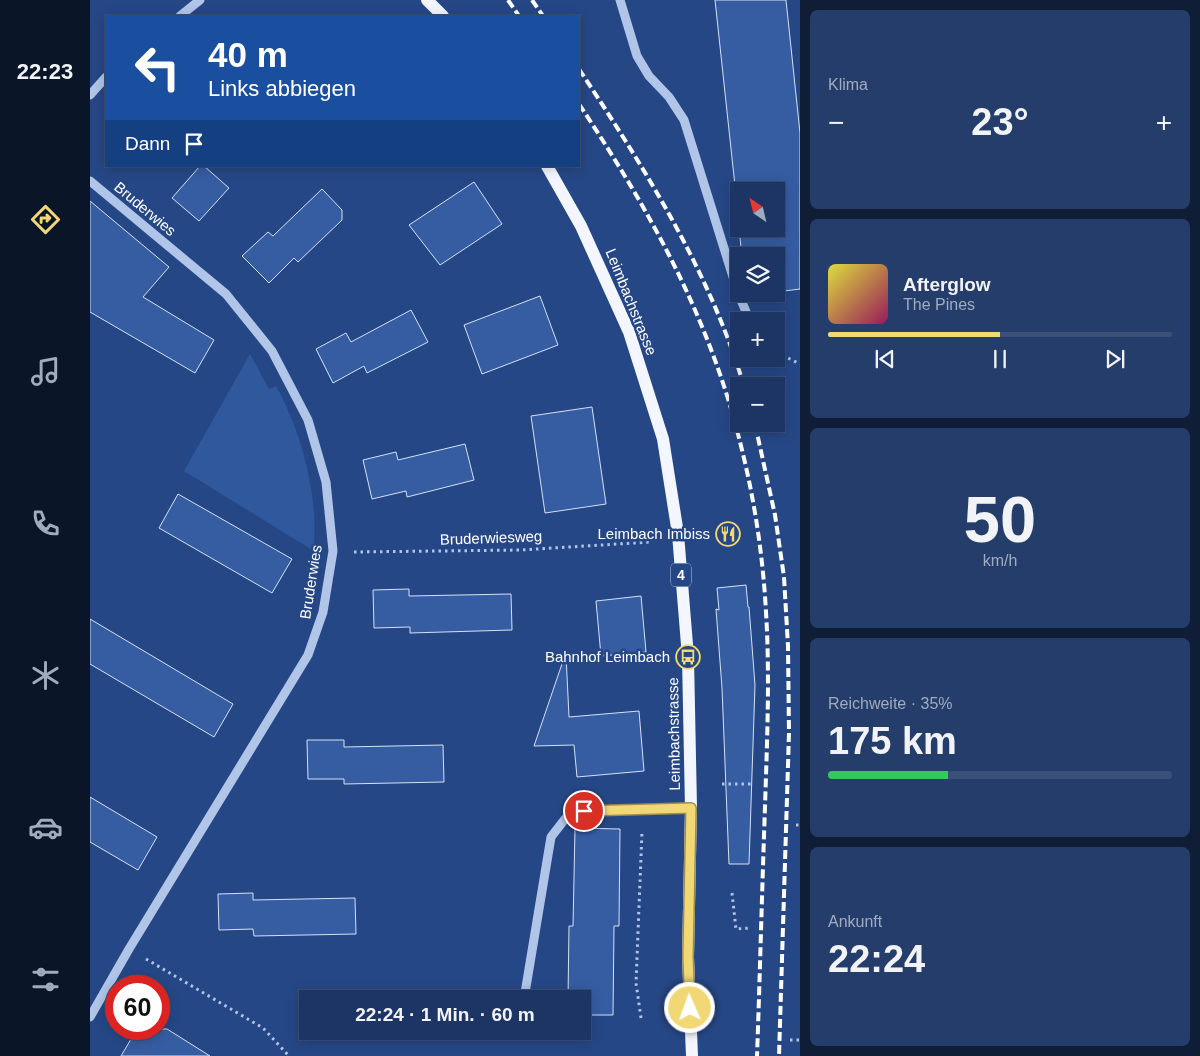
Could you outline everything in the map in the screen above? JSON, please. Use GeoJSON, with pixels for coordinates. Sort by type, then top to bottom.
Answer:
{"type":"FeatureCollection","features":[{"type":"Feature","properties":{"kind":"main road"},"geometry":{"type":"LineString","coordinates":[[427,0],[443,15]]}},
{"type":"Feature","properties":{"kind":"main road","name":"Leimbachstrasse"},"geometry":{"type":"LineString","coordinates":[[548,167],[582,226],[629,332],[663,439],[678,534],[688,657],[691,808],[688,957],[692,1056]]}},
{"type":"Feature","properties":{"kind":"street"},"geometry":{"type":"LineString","coordinates":[[181,15],[200,0]]}},
{"type":"Feature","properties":{"kind":"street"},"geometry":{"type":"LineString","coordinates":[[620,0],[638,56],[649,76],[669,97],[684,120],[738,293],[746,312]]}},
{"type":"Feature","properties":{"kind":"street"},"geometry":{"type":"LineString","coordinates":[[90,95],[105,78]]}},
{"type":"Feature","properties":{"kind":"street","name":"Bruderwies"},"geometry":{"type":"LineString","coordinates":[[90,181],[226,294],[272,351],[308,420],[326,482],[333,551],[323,612],[308,654],[129,949],[90,1017]]}},
{"type":"Feature","properties":{"kind":"street"},"geometry":{"type":"LineString","coordinates":[[526,990],[551,838],[564,819],[584,811],[691,808]]}},
{"type":"Feature","properties":{"kind":"path"},"geometry":{"type":"LineString","coordinates":[[785,356],[800,364]]}},
{"type":"Feature","properties":{"kind":"path","name":"Bruderwiesweg"},"geometry":{"type":"LineString","coordinates":[[333,551],[521,550],[650,542]]}},
{"type":"Feature","properties":{"kind":"path"},"geometry":{"type":"LineString","coordinates":[[722,784],[752,784]]}},
{"type":"Feature","properties":{"kind":"path"},"geometry":{"type":"LineString","coordinates":[[641,831],[636,983],[641,1018]]}},
{"type":"Feature","properties":{"kind":"path"},"geometry":{"type":"LineString","coordinates":[[732,894],[736,929],[750,928]]}},
{"type":"Feature","properties":{"kind":"path"},"geometry":{"type":"LineString","coordinates":[[140,955],[263,1028],[289,1056]]}},
{"type":"Feature","properties":{"kind":"path"},"geometry":{"type":"LineString","coordinates":[[790,1040],[800,1040]]}},
{"type":"Feature","properties":{"kind":"shaded area"},"geometry":{"type":"Polygon","coordinates":[[[250,354],[269,389],[276,386],[296,430],[310,480],[314,517],[314,551],[184,471],[250,354]]]}},
{"type":"Feature","properties":{"kind":"building"},"geometry":{"type":"Polygon","coordinates":[[[715,0],[786,0],[800,133],[800,289],[785,291],[785,247],[741,247],[740,238],[785,238],[785,182],[735,182],[715,0]]]}},
{"type":"Feature","properties":{"kind":"building"},"geometry":{"type":"Polygon","coordinates":[[[199,167],[205,167],[229,188],[199,221],[172,198],[199,167]]]}},
{"type":"Feature","properties":{"kind":"building"},"geometry":{"type":"Polygon","coordinates":[[[474,182],[502,224],[440,265],[409,225],[474,182]]]}},
{"type":"Feature","properties":{"kind":"building"},"geometry":{"type":"Polygon","coordinates":[[[322,189],[342,210],[342,220],[298,262],[294,258],[269,283],[242,256],[268,232],[273,236],[322,189]]]}},
{"type":"Feature","properties":{"kind":"building"},"geometry":{"type":"Polygon","coordinates":[[[90,201],[169,267],[143,297],[214,340],[195,373],[90,312],[90,201]]]}},
{"type":"Feature","properties":{"kind":"building"},"geometry":{"type":"Polygon","coordinates":[[[540,296],[558,345],[482,374],[464,325],[540,296]]]}},
{"type":"Feature","properties":{"kind":"building"},"geometry":{"type":"Polygon","coordinates":[[[411,310],[428,342],[367,373],[364,366],[333,383],[316,349],[346,333],[351,342],[411,310]]]}},
{"type":"Feature","properties":{"kind":"building"},"geometry":{"type":"Polygon","coordinates":[[[592,407],[606,504],[545,513],[531,416],[592,407]]]}},
{"type":"Feature","properties":{"kind":"building"},"geometry":{"type":"Polygon","coordinates":[[[465,444],[474,480],[407,497],[406,491],[372,499],[363,460],[396,452],[398,460],[465,444]]]}},
{"type":"Feature","properties":{"kind":"building"},"geometry":{"type":"Polygon","coordinates":[[[178,494],[292,559],[272,593],[159,528],[178,494]]]}},
{"type":"Feature","properties":{"kind":"building"},"geometry":{"type":"Polygon","coordinates":[[[746,585],[755,685],[749,864],[729,864],[722,688],[716,609],[719,610],[717,588],[746,585]]]}},
{"type":"Feature","properties":{"kind":"building"},"geometry":{"type":"Polygon","coordinates":[[[409,589],[409,596],[511,594],[512,630],[410,633],[410,627],[374,628],[373,590],[409,589]]]}},
{"type":"Feature","properties":{"kind":"building"},"geometry":{"type":"Polygon","coordinates":[[[641,596],[646,652],[601,656],[596,601],[641,596]]]}},
{"type":"Feature","properties":{"kind":"building"},"geometry":{"type":"Polygon","coordinates":[[[90,619],[233,704],[214,737],[90,664],[90,619]]]}},
{"type":"Feature","properties":{"kind":"building"},"geometry":{"type":"Polygon","coordinates":[[[565,655],[569,717],[639,711],[644,771],[577,777],[574,745],[534,746],[565,655]]]}},
{"type":"Feature","properties":{"kind":"building"},"geometry":{"type":"Polygon","coordinates":[[[307,740],[344,740],[344,747],[443,745],[444,782],[344,784],[344,779],[308,779],[307,740]]]}},
{"type":"Feature","properties":{"kind":"building"},"geometry":{"type":"Polygon","coordinates":[[[90,797],[157,837],[138,870],[90,842],[90,797]]]}},
{"type":"Feature","properties":{"kind":"building"},"geometry":{"type":"Polygon","coordinates":[[[575,828],[620,829],[619,926],[614,926],[613,1015],[591,1015],[591,990],[568,990],[569,926],[573,926],[575,828]]]}},
{"type":"Feature","properties":{"kind":"building"},"geometry":{"type":"Polygon","coordinates":[[[253,893],[253,900],[355,898],[356,934],[254,936],[253,929],[219,930],[218,894],[253,893]]]}},
{"type":"Feature","properties":{"kind":"building"},"geometry":{"type":"Polygon","coordinates":[[[170,1031],[210,1056],[121,1056],[130,1040],[170,1040],[170,1031]]]}},
{"type":"Feature","properties":{"kind":"railway"},"geometry":{"type":"LineString","coordinates":[[508,0],[518,15]]}},
{"type":"Feature","properties":{"kind":"railway"},"geometry":{"type":"LineString","coordinates":[[532,0],[542,15]]}},
{"type":"Feature","properties":{"kind":"railway"},"geometry":{"type":"LineString","coordinates":[[580,71],[628,144],[694,261],[730,343],[741,377]]}},
{"type":"Feature","properties":{"kind":"railway"},"geometry":{"type":"LineString","coordinates":[[580,106],[631,186],[696,312],[729,402],[751,490],[763,571],[768,661],[757,1056]]}},
{"type":"Feature","properties":{"kind":"railway"},"geometry":{"type":"LineString","coordinates":[[757,432],[775,515],[784,577],[788,646],[789,733],[779,1056]]}},
{"type":"Feature","properties":{"kind":"place","name":"Leimbach Imbiss"},"geometry":{"type":"Point","coordinates":[728,534]}},
{"type":"Feature","properties":{"kind":"place","name":"Bahnhof Leimbach"},"geometry":{"type":"Point","coordinates":[688,657]}},
{"type":"Feature","properties":{"kind":"route"},"geometry":{"type":"LineString","coordinates":[[584,811],[691,808],[688,957],[690,1008]]}}]}
